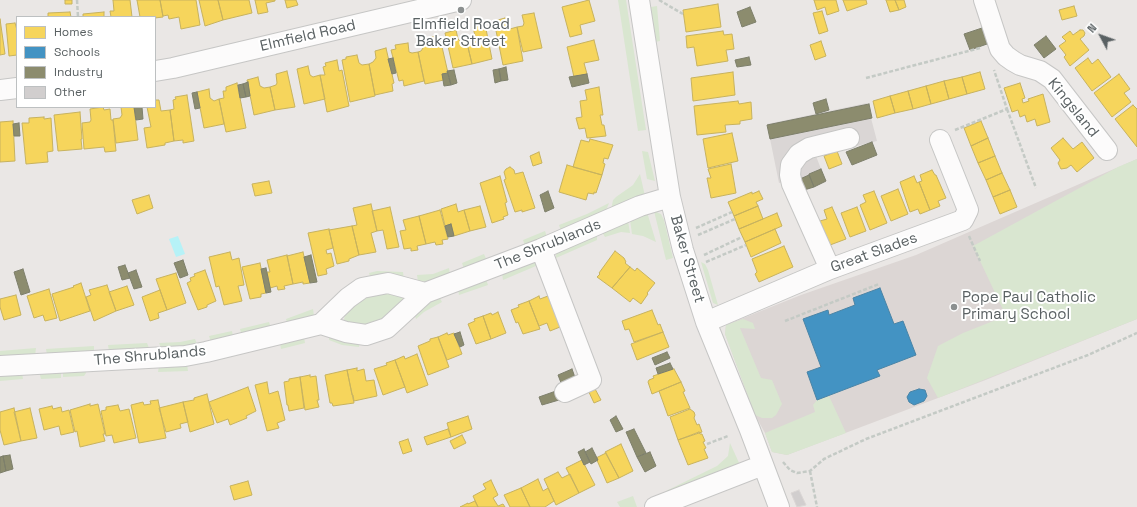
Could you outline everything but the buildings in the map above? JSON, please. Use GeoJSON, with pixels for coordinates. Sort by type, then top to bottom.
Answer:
{"type":"FeatureCollection","features":[{"type":"Feature","properties":{"kind":"street","name":"Elmfield Road"},"geometry":{"type":"LineString","coordinates":[[156,71],[461,0]]}},
{"type":"Feature","properties":{"kind":"street","name":"Baker Street"},"geometry":{"type":"LineString","coordinates":[[639,0],[670,197],[688,267],[706,322],[779,507]]}},
{"type":"Feature","properties":{"kind":"street","name":"Kingsland"},"geometry":{"type":"LineString","coordinates":[[984,0],[1000,49],[1013,61],[1020,65],[1040,71],[1052,79],[1107,150]]}},
{"type":"Feature","properties":{"kind":"street"},"geometry":{"type":"LineString","coordinates":[[0,90],[16,88]]}},
{"type":"Feature","properties":{"kind":"street"},"geometry":{"type":"LineString","coordinates":[[830,269],[792,184],[790,165],[799,154],[809,148],[848,138]]}},
{"type":"Feature","properties":{"kind":"street"},"geometry":{"type":"LineString","coordinates":[[940,140],[968,210],[963,220]]}},
{"type":"Feature","properties":{"kind":"street","name":"The Shrublands"},"geometry":{"type":"LineString","coordinates":[[321,324],[346,332],[366,335],[387,328],[425,293],[541,249],[640,206],[670,197]]}},
{"type":"Feature","properties":{"kind":"street","name":"Great Slades"},"geometry":{"type":"LineString","coordinates":[[706,322],[830,269],[963,220]]}},
{"type":"Feature","properties":{"kind":"street"},"geometry":{"type":"LineString","coordinates":[[541,249],[591,380],[565,392]]}},
{"type":"Feature","properties":{"kind":"street","name":"The Shrublands"},"geometry":{"type":"LineString","coordinates":[[0,366],[192,355],[321,324],[348,298],[362,288],[388,283],[425,293]]}},
{"type":"Feature","properties":{"kind":"street"},"geometry":{"type":"LineString","coordinates":[[655,507],[763,465]]}},
{"type":"Feature","properties":{"kind":"path"},"geometry":{"type":"LineString","coordinates":[[77,0],[78,16]]}},
{"type":"Feature","properties":{"kind":"path"},"geometry":{"type":"LineString","coordinates":[[659,0],[683,14]]}},
{"type":"Feature","properties":{"kind":"path"},"geometry":{"type":"LineString","coordinates":[[866,78],[985,46]]}},
{"type":"Feature","properties":{"kind":"path"},"geometry":{"type":"LineString","coordinates":[[992,67],[1036,188]]}},
{"type":"Feature","properties":{"kind":"path"},"geometry":{"type":"LineString","coordinates":[[940,140],[946,134],[1007,109]]}},
{"type":"Feature","properties":{"kind":"path"},"geometry":{"type":"LineString","coordinates":[[693,229],[732,212]]}},
{"type":"Feature","properties":{"kind":"path"},"geometry":{"type":"LineString","coordinates":[[695,236],[735,219]]}},
{"type":"Feature","properties":{"kind":"path"},"geometry":{"type":"LineString","coordinates":[[963,220],[980,261]]}},
{"type":"Feature","properties":{"kind":"path"},"geometry":{"type":"LineString","coordinates":[[702,256],[742,238]]}},
{"type":"Feature","properties":{"kind":"path"},"geometry":{"type":"LineString","coordinates":[[706,262],[746,245]]}},
{"type":"Feature","properties":{"kind":"path"},"geometry":{"type":"LineString","coordinates":[[785,321],[879,284]]}},
{"type":"Feature","properties":{"kind":"path"},"geometry":{"type":"LineString","coordinates":[[781,457],[784,464],[790,470],[797,473],[810,471],[824,459],[866,439],[1081,357],[1137,333]]}},
{"type":"Feature","properties":{"kind":"path"},"geometry":{"type":"LineString","coordinates":[[707,444],[728,436]]}},
{"type":"Feature","properties":{"kind":"path"},"geometry":{"type":"LineString","coordinates":[[810,471],[817,507]]}},
{"type":"Feature","properties":{"kind":"shaded area"},"geometry":{"type":"Polygon","coordinates":[[[867,103],[877,141],[816,156],[826,182],[789,197],[783,182],[779,183],[767,124],[867,103]]]}},
{"type":"Feature","properties":{"kind":"shaded area","name":"Pope Paul Catholic Primary School"},"geometry":{"type":"Polygon","coordinates":[[[1137,159],[1137,319],[983,381],[787,455],[772,452],[765,433],[755,415],[725,334],[726,325],[801,295],[916,255],[1137,159]]]}},
{"type":"Feature","properties":{"kind":"green space"},"geometry":{"type":"Polygon","coordinates":[[[618,0],[626,0],[646,130],[638,131],[618,0]]]}},
{"type":"Feature","properties":{"kind":"green space"},"geometry":{"type":"Polygon","coordinates":[[[657,6],[660,41],[655,42],[651,7],[657,6]]]}},
{"type":"Feature","properties":{"kind":"green space"},"geometry":{"type":"Polygon","coordinates":[[[642,151],[648,152],[655,181],[647,179],[642,151]]]}},
{"type":"Feature","properties":{"kind":"green space"},"geometry":{"type":"Polygon","coordinates":[[[1137,159],[1137,319],[938,398],[927,378],[938,346],[963,333],[1006,316],[973,246],[1118,167],[1137,159]]]}},
{"type":"Feature","properties":{"kind":"green space"},"geometry":{"type":"Polygon","coordinates":[[[640,174],[645,196],[611,210],[613,200],[633,185],[640,174]]]}},
{"type":"Feature","properties":{"kind":"green space"},"geometry":{"type":"Polygon","coordinates":[[[609,203],[605,213],[561,231],[559,225],[587,214],[609,203]]]}},
{"type":"Feature","properties":{"kind":"green space"},"geometry":{"type":"Polygon","coordinates":[[[654,211],[661,214],[664,220],[673,258],[666,260],[654,211]]]}},
{"type":"Feature","properties":{"kind":"green space"},"geometry":{"type":"Polygon","coordinates":[[[647,212],[656,242],[643,236],[632,234],[630,220],[647,212]]]}},
{"type":"Feature","properties":{"kind":"green space"},"geometry":{"type":"Polygon","coordinates":[[[628,221],[630,233],[621,232],[605,237],[602,232],[628,221]]]}},
{"type":"Feature","properties":{"kind":"green space"},"geometry":{"type":"Polygon","coordinates":[[[545,231],[547,237],[525,246],[523,240],[545,231]]]}},
{"type":"Feature","properties":{"kind":"green space"},"geometry":{"type":"Polygon","coordinates":[[[597,234],[597,240],[556,258],[556,251],[597,234]]]}},
{"type":"Feature","properties":{"kind":"green space"},"geometry":{"type":"Polygon","coordinates":[[[484,254],[487,261],[464,269],[462,263],[484,254]]]}},
{"type":"Feature","properties":{"kind":"green space"},"geometry":{"type":"Polygon","coordinates":[[[541,257],[543,263],[503,280],[502,273],[541,257]]]}},
{"type":"Feature","properties":{"kind":"green space"},"geometry":{"type":"Polygon","coordinates":[[[701,262],[705,264],[708,270],[718,305],[713,303],[701,262]]]}},
{"type":"Feature","properties":{"kind":"green space"},"geometry":{"type":"Polygon","coordinates":[[[449,268],[450,275],[431,281],[418,282],[417,275],[433,274],[449,268]]]}},
{"type":"Feature","properties":{"kind":"green space"},"geometry":{"type":"Polygon","coordinates":[[[377,271],[403,272],[404,280],[371,279],[369,273],[377,271]]]}},
{"type":"Feature","properties":{"kind":"green space"},"geometry":{"type":"Polygon","coordinates":[[[486,279],[488,285],[459,295],[458,289],[486,279]]]}},
{"type":"Feature","properties":{"kind":"green space"},"geometry":{"type":"Polygon","coordinates":[[[376,289],[402,294],[404,303],[375,327],[351,327],[344,320],[346,307],[376,289]]]}},
{"type":"Feature","properties":{"kind":"green space"},"geometry":{"type":"Polygon","coordinates":[[[439,296],[442,302],[424,312],[416,319],[414,313],[422,305],[439,296]]]}},
{"type":"Feature","properties":{"kind":"green space"},"geometry":{"type":"Polygon","coordinates":[[[313,309],[314,316],[288,326],[286,319],[313,309]]]}},
{"type":"Feature","properties":{"kind":"green space"},"geometry":{"type":"Polygon","coordinates":[[[743,319],[753,323],[755,329],[740,328],[761,378],[772,380],[782,404],[776,415],[772,418],[762,418],[755,415],[725,334],[726,325],[743,319]]]}},
{"type":"Feature","properties":{"kind":"green space"},"geometry":{"type":"Polygon","coordinates":[[[269,322],[271,328],[242,336],[240,329],[269,322]]]}},
{"type":"Feature","properties":{"kind":"green space"},"geometry":{"type":"Polygon","coordinates":[[[232,331],[233,336],[211,342],[209,336],[232,331]]]}},
{"type":"Feature","properties":{"kind":"green space"},"geometry":{"type":"Polygon","coordinates":[[[329,334],[360,340],[359,347],[342,345],[329,340],[329,334]]]}},
{"type":"Feature","properties":{"kind":"green space"},"geometry":{"type":"Polygon","coordinates":[[[304,337],[305,343],[281,349],[280,342],[304,337]]]}},
{"type":"Feature","properties":{"kind":"green space"},"geometry":{"type":"Polygon","coordinates":[[[195,339],[197,344],[162,350],[159,343],[180,342],[195,339]]]}},
{"type":"Feature","properties":{"kind":"green space"},"geometry":{"type":"Polygon","coordinates":[[[147,343],[149,348],[109,351],[108,345],[147,343]]]}},
{"type":"Feature","properties":{"kind":"green space"},"geometry":{"type":"Polygon","coordinates":[[[94,346],[94,353],[47,355],[46,349],[94,346]]]}},
{"type":"Feature","properties":{"kind":"green space"},"geometry":{"type":"Polygon","coordinates":[[[36,348],[35,356],[0,357],[0,351],[36,348]]]}},
{"type":"Feature","properties":{"kind":"green space"},"geometry":{"type":"Polygon","coordinates":[[[187,364],[188,371],[158,372],[159,365],[187,364]]]}},
{"type":"Feature","properties":{"kind":"green space"},"geometry":{"type":"Polygon","coordinates":[[[85,370],[86,373],[84,376],[63,377],[63,371],[85,370]]]}},
{"type":"Feature","properties":{"kind":"green space"},"geometry":{"type":"Polygon","coordinates":[[[61,371],[61,378],[41,379],[40,372],[61,371]]]}},
{"type":"Feature","properties":{"kind":"green space"},"geometry":{"type":"Polygon","coordinates":[[[22,373],[23,379],[0,381],[0,374],[22,373]]]}},
{"type":"Feature","properties":{"kind":"green space"},"geometry":{"type":"Polygon","coordinates":[[[829,396],[846,433],[787,455],[772,452],[765,433],[815,412],[813,405],[817,400],[829,396]]]}},
{"type":"Feature","properties":{"kind":"green space"},"geometry":{"type":"Polygon","coordinates":[[[730,443],[740,465],[667,493],[666,491],[717,466],[728,456],[730,443]]]}},
{"type":"Feature","properties":{"kind":"green space"},"geometry":{"type":"Polygon","coordinates":[[[633,496],[637,507],[620,507],[617,502],[633,496]]]}},
{"type":"Feature","properties":{"kind":"water"},"geometry":{"type":"Polygon","coordinates":[[[178,236],[185,254],[176,257],[169,239],[178,236]]]}},
{"type":"Feature","properties":{"kind":"place","name":"Elmfield Road Baker Street"},"geometry":{"type":"Point","coordinates":[461,10]}},
{"type":"Feature","properties":{"kind":"place","name":"Pope Paul Catholic Primary School"},"geometry":{"type":"Point","coordinates":[954,307]}}]}
